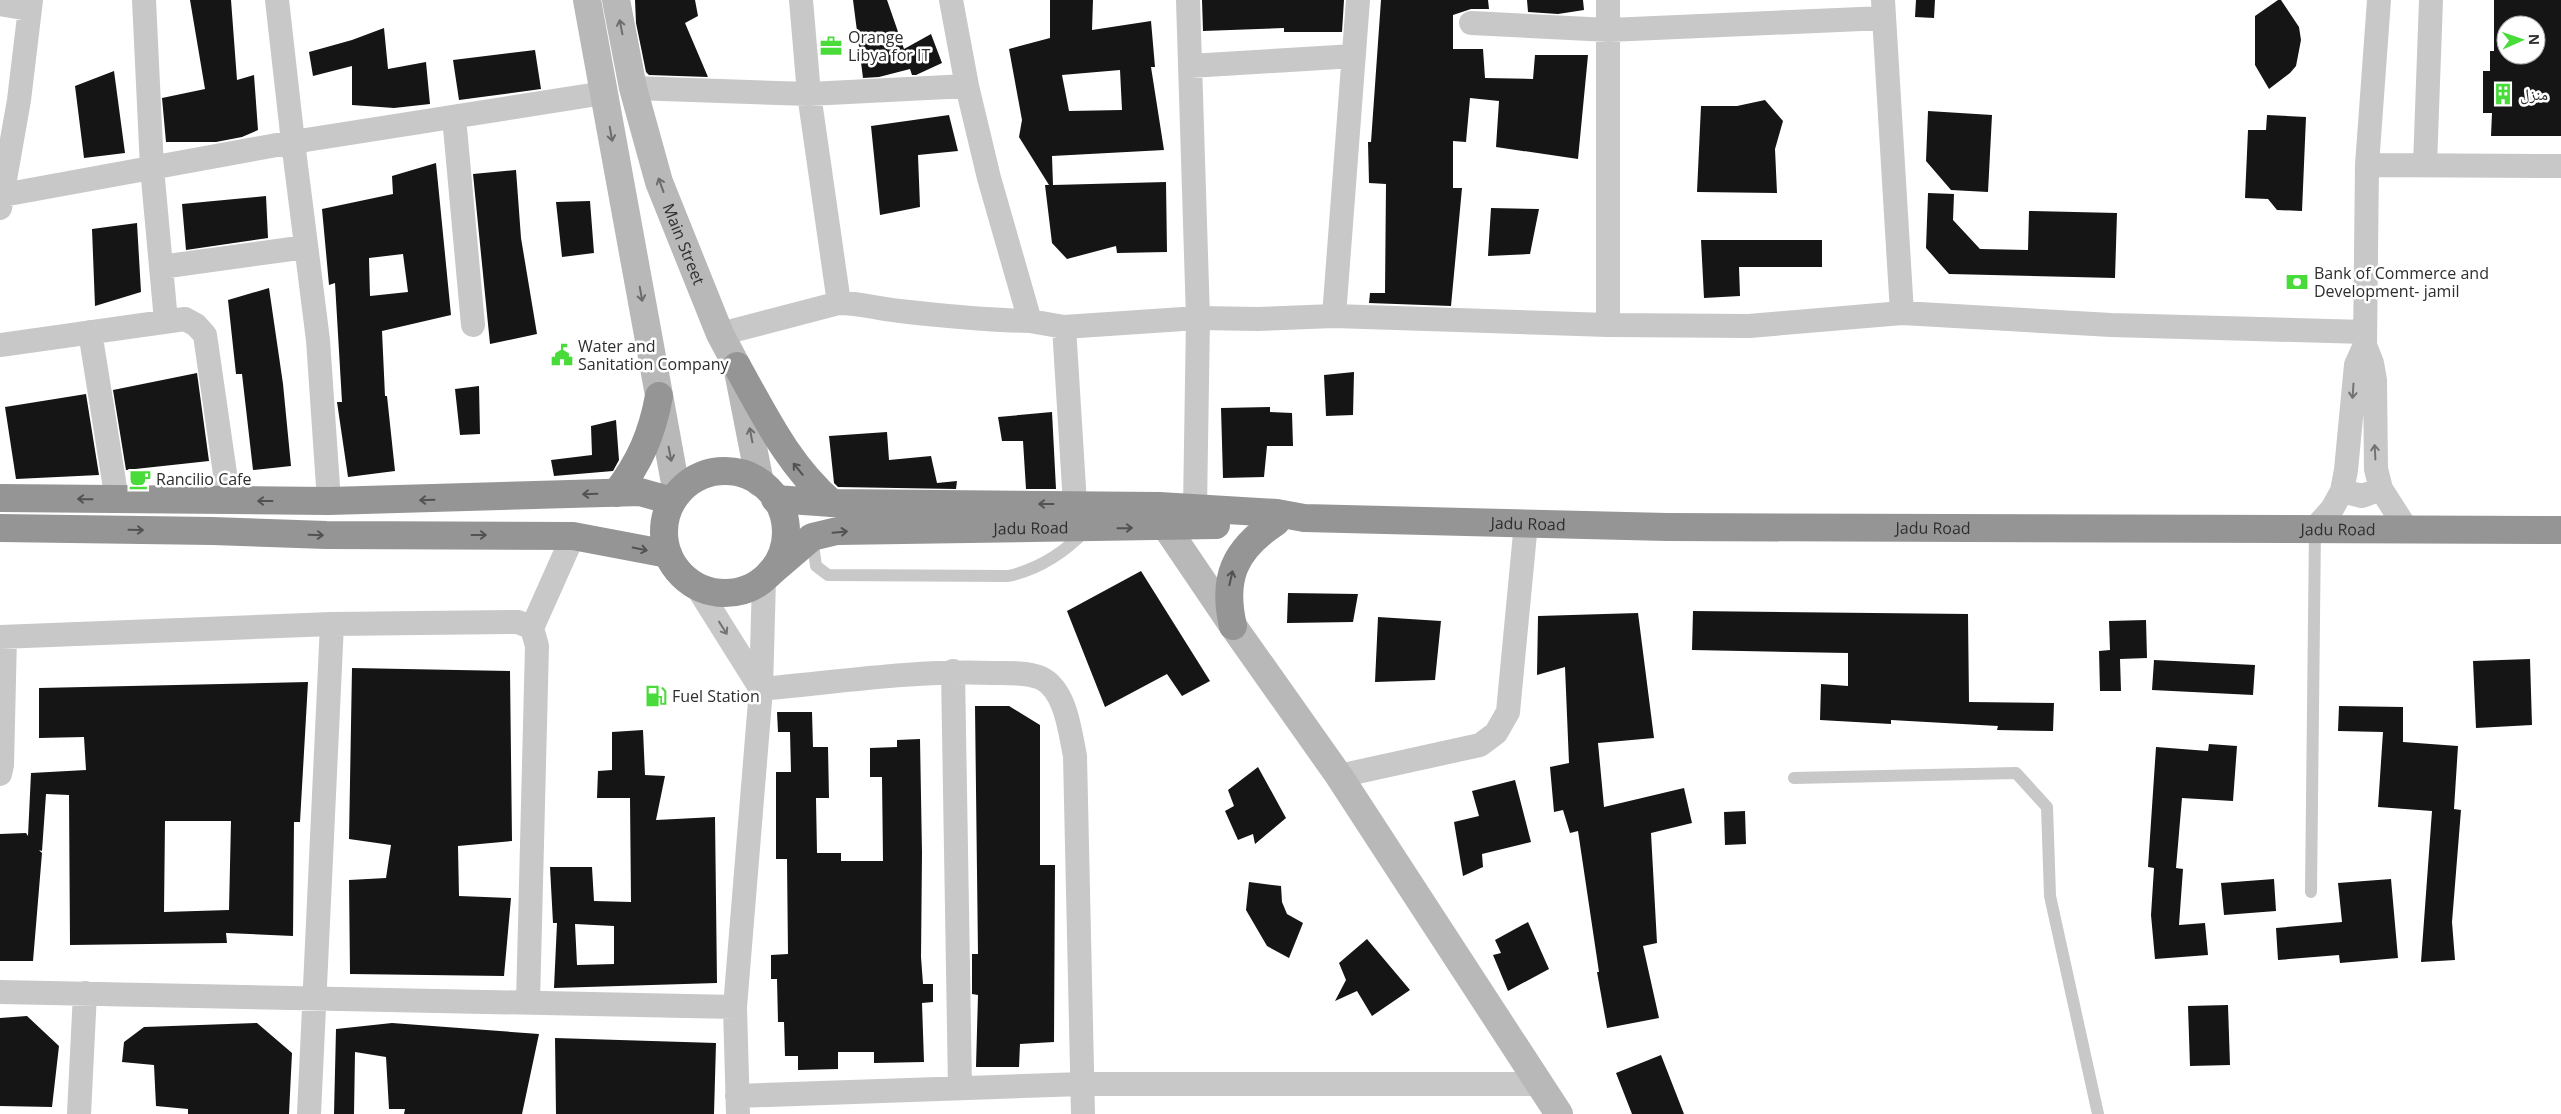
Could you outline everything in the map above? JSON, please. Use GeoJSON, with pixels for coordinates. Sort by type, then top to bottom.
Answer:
{"type":"FeatureCollection","features":[{"type":"Feature","properties":{"kind":"highway"},"geometry":{"type":"LineString","coordinates":[[737,366],[790,459],[803,475],[832,503]]}},
{"type":"Feature","properties":{"kind":"highway"},"geometry":{"type":"LineString","coordinates":[[616,493],[633,472],[646,448],[659,396]]}},
{"type":"Feature","properties":{"kind":"highway"},"geometry":{"type":"LineString","coordinates":[[717,472],[732,472],[768,491],[785,525],[784,542],[780,558],[767,576],[739,591],[711,592],[698,587],[675,568],[668,554],[664,527],[675,498],[689,483],[702,476],[717,472]]}},
{"type":"Feature","properties":{"kind":"highway","name":"Jadu Road"},"geometry":{"type":"LineString","coordinates":[[768,491],[832,503],[1076,504],[1163,516],[1276,522],[1304,518]]}},
{"type":"Feature","properties":{"kind":"highway"},"geometry":{"type":"LineString","coordinates":[[0,498],[329,501],[640,492],[675,498]]}},
{"type":"Feature","properties":{"kind":"highway","name":"Jadu Road"},"geometry":{"type":"LineString","coordinates":[[767,576],[812,537],[837,531],[1088,528],[1163,516],[1195,508],[1277,513],[1304,518],[1667,527],[2561,530]]}},
{"type":"Feature","properties":{"kind":"highway"},"geometry":{"type":"LineString","coordinates":[[1233,626],[1228,602],[1230,578],[1239,555],[1255,536],[1276,522]]}},
{"type":"Feature","properties":{"kind":"highway"},"geometry":{"type":"LineString","coordinates":[[0,528],[212,531],[326,535],[573,536],[668,554]]}},
{"type":"Feature","properties":{"kind":"street"},"geometry":{"type":"LineString","coordinates":[[144,0],[152,168],[166,321]]}},
{"type":"Feature","properties":{"kind":"street"},"geometry":{"type":"LineString","coordinates":[[277,0],[318,340],[329,501]]}},
{"type":"Feature","properties":{"kind":"street"},"geometry":{"type":"LineString","coordinates":[[587,0],[659,396],[675,498]]}},
{"type":"Feature","properties":{"kind":"street","name":"Main Street"},"geometry":{"type":"LineString","coordinates":[[616,0],[633,88],[659,182],[720,334],[737,366],[768,491]]}},
{"type":"Feature","properties":{"kind":"street"},"geometry":{"type":"LineString","coordinates":[[801,0],[809,94],[839,303]]}},
{"type":"Feature","properties":{"kind":"street"},"geometry":{"type":"LineString","coordinates":[[951,0],[967,86],[989,178],[1030,321]]}},
{"type":"Feature","properties":{"kind":"street"},"geometry":{"type":"LineString","coordinates":[[1188,0],[1198,318],[1195,508]]}},
{"type":"Feature","properties":{"kind":"street"},"geometry":{"type":"LineString","coordinates":[[1334,316],[1358,0]]}},
{"type":"Feature","properties":{"kind":"street"},"geometry":{"type":"LineString","coordinates":[[1608,0],[1608,325]]}},
{"type":"Feature","properties":{"kind":"street"},"geometry":{"type":"LineString","coordinates":[[2315,528],[2332,509],[2342,491],[2346,470],[2355,374],[2365,338],[2367,165],[2379,0]]}},
{"type":"Feature","properties":{"kind":"street"},"geometry":{"type":"LineString","coordinates":[[2426,165],[2431,0]]}},
{"type":"Feature","properties":{"kind":"street"},"geometry":{"type":"LineString","coordinates":[[0,4],[30,5],[9,99],[1,203],[152,168],[293,142],[604,93]]}},
{"type":"Feature","properties":{"kind":"street"},"geometry":{"type":"LineString","coordinates":[[1471,23],[1609,30],[1884,9],[1902,313]]}},
{"type":"Feature","properties":{"kind":"street"},"geometry":{"type":"LineString","coordinates":[[1190,66],[1354,56]]}},
{"type":"Feature","properties":{"kind":"street"},"geometry":{"type":"LineString","coordinates":[[633,88],[809,94],[967,86]]}},
{"type":"Feature","properties":{"kind":"street"},"geometry":{"type":"LineString","coordinates":[[454,116],[473,325]]}},
{"type":"Feature","properties":{"kind":"street"},"geometry":{"type":"LineString","coordinates":[[2367,165],[2561,166]]}},
{"type":"Feature","properties":{"kind":"street"},"geometry":{"type":"LineString","coordinates":[[161,268],[306,247]]}},
{"type":"Feature","properties":{"kind":"street"},"geometry":{"type":"LineString","coordinates":[[720,334],[839,303],[858,303],[877,308],[977,319],[1030,321],[1064,327],[1198,318],[1258,319],[1334,316],[1608,325],[1750,326],[1902,313],[2365,338]]}},
{"type":"Feature","properties":{"kind":"street"},"geometry":{"type":"LineString","coordinates":[[0,345],[185,319],[196,325],[205,335],[229,501]]}},
{"type":"Feature","properties":{"kind":"street"},"geometry":{"type":"LineString","coordinates":[[1064,327],[1076,504]]}},
{"type":"Feature","properties":{"kind":"street"},"geometry":{"type":"LineString","coordinates":[[90,332],[117,500]]}},
{"type":"Feature","properties":{"kind":"street"},"geometry":{"type":"LineString","coordinates":[[2365,338],[2375,380],[2376,469],[2381,489],[2406,528]]}},
{"type":"Feature","properties":{"kind":"street"},"geometry":{"type":"LineString","coordinates":[[2342,491],[2362,496],[2381,489]]}},
{"type":"Feature","properties":{"kind":"street"},"geometry":{"type":"LineString","coordinates":[[1163,516],[1233,626],[1339,776],[1559,1114]]}},
{"type":"Feature","properties":{"kind":"street"},"geometry":{"type":"LineString","coordinates":[[1339,776],[1480,745],[1496,733],[1508,712],[1526,523]]}},
{"type":"Feature","properties":{"kind":"street"},"geometry":{"type":"LineString","coordinates":[[528,1002],[537,646],[532,628],[573,536]]}},
{"type":"Feature","properties":{"kind":"street"},"geometry":{"type":"LineString","coordinates":[[767,576],[761,688],[735,1007],[738,1105],[960,1088],[1082,1084],[1538,1084]]}},
{"type":"Feature","properties":{"kind":"street"},"geometry":{"type":"LineString","coordinates":[[698,587],[761,688]]}},
{"type":"Feature","properties":{"kind":"street"},"geometry":{"type":"LineString","coordinates":[[0,774],[2,765],[2,637],[332,624],[518,622],[532,628]]}},
{"type":"Feature","properties":{"kind":"street"},"geometry":{"type":"LineString","coordinates":[[309,1114],[332,624]]}},
{"type":"Feature","properties":{"kind":"street"},"geometry":{"type":"LineString","coordinates":[[761,688],[953,671],[1015,674],[1041,678],[1056,692],[1067,721],[1075,756],[1083,1114]]}},
{"type":"Feature","properties":{"kind":"street"},"geometry":{"type":"LineString","coordinates":[[953,671],[960,1088]]}},
{"type":"Feature","properties":{"kind":"street"},"geometry":{"type":"LineString","coordinates":[[0,992],[735,1007]]}},
{"type":"Feature","properties":{"kind":"street"},"geometry":{"type":"LineString","coordinates":[[79,1114],[85,993]]}},
{"type":"Feature","properties":{"kind":"lane"},"geometry":{"type":"LineString","coordinates":[[812,537],[816,566],[828,575],[1008,576],[1030,571],[1067,549],[1088,528]]}},
{"type":"Feature","properties":{"kind":"lane"},"geometry":{"type":"LineString","coordinates":[[2310,892],[2315,528]]}},
{"type":"Feature","properties":{"kind":"lane"},"geometry":{"type":"LineString","coordinates":[[1794,778],[2016,773],[2047,807],[2050,896],[2098,1114]]}},
{"type":"Feature","properties":{"kind":"building"},"geometry":{"type":"Polygon","coordinates":[[[190,0],[231,0],[237,80],[254,75],[258,130],[242,137],[216,142],[166,142],[162,98],[205,89],[190,0]]]}},
{"type":"Feature","properties":{"kind":"building"},"geometry":{"type":"Polygon","coordinates":[[[635,0],[695,0],[698,16],[685,23],[708,77],[649,75],[646,72],[636,23],[635,0]]]}},
{"type":"Feature","properties":{"kind":"building"},"geometry":{"type":"Polygon","coordinates":[[[853,0],[887,0],[904,49],[931,34],[942,63],[916,75],[912,75],[910,69],[879,77],[863,78],[853,0]]]}},
{"type":"Feature","properties":{"kind":"building"},"geometry":{"type":"Polygon","coordinates":[[[1050,0],[1093,0],[1092,30],[1151,21],[1155,67],[1151,67],[1164,150],[1052,156],[1053,185],[1166,182],[1167,252],[1117,253],[1116,246],[1067,259],[1052,243],[1045,185],[1049,185],[1019,137],[1022,120],[1009,49],[1050,38],[1050,0]],[[1120,70],[1062,75],[1069,111],[1122,110],[1120,70]]]}},
{"type":"Feature","properties":{"kind":"building"},"geometry":{"type":"Polygon","coordinates":[[[1202,0],[1344,0],[1342,32],[1284,32],[1284,28],[1203,31],[1202,0]]]}},
{"type":"Feature","properties":{"kind":"building"},"geometry":{"type":"Polygon","coordinates":[[[1381,0],[1488,0],[1489,9],[1471,9],[1453,15],[1453,49],[1483,49],[1485,78],[1533,79],[1535,55],[1588,55],[1578,159],[1496,147],[1499,101],[1470,98],[1466,142],[1453,141],[1453,188],[1462,188],[1451,306],[1369,303],[1370,293],[1385,293],[1386,184],[1369,183],[1368,142],[1371,142],[1381,0]]]}},
{"type":"Feature","properties":{"kind":"building"},"geometry":{"type":"Polygon","coordinates":[[[1527,0],[1583,0],[1584,10],[1558,14],[1528,12],[1527,0]]]}},
{"type":"Feature","properties":{"kind":"building"},"geometry":{"type":"Polygon","coordinates":[[[1916,0],[1935,0],[1934,18],[1915,17],[1916,0]]]}},
{"type":"Feature","properties":{"kind":"building"},"geometry":{"type":"Polygon","coordinates":[[[2278,0],[2281,0],[2299,27],[2301,40],[2296,66],[2269,89],[2255,65],[2255,16],[2278,0]]]}},
{"type":"Feature","properties":{"kind":"building"},"geometry":{"type":"Polygon","coordinates":[[[2494,0],[2561,0],[2561,136],[2491,136],[2492,113],[2483,113],[2483,71],[2490,71],[2490,51],[2494,51],[2494,0]]]}},
{"type":"Feature","properties":{"kind":"building"},"geometry":{"type":"Polygon","coordinates":[[[384,28],[388,69],[426,62],[430,104],[394,108],[352,105],[352,66],[313,76],[309,52],[352,40],[384,28]]]}},
{"type":"Feature","properties":{"kind":"building"},"geometry":{"type":"Polygon","coordinates":[[[535,50],[541,89],[459,100],[453,60],[535,50]]]}},
{"type":"Feature","properties":{"kind":"building"},"geometry":{"type":"Polygon","coordinates":[[[114,71],[125,153],[84,158],[75,86],[114,71]]]}},
{"type":"Feature","properties":{"kind":"building"},"geometry":{"type":"Polygon","coordinates":[[[1765,100],[1783,121],[1775,149],[1777,193],[1697,192],[1701,106],[1737,106],[1765,100]]]}},
{"type":"Feature","properties":{"kind":"building"},"geometry":{"type":"Polygon","coordinates":[[[1928,111],[1992,115],[1988,192],[1951,190],[1926,161],[1928,111]]]}},
{"type":"Feature","properties":{"kind":"building"},"geometry":{"type":"Polygon","coordinates":[[[949,115],[958,151],[918,155],[920,207],[880,215],[871,126],[949,115]]]}},
{"type":"Feature","properties":{"kind":"building"},"geometry":{"type":"Polygon","coordinates":[[[2267,115],[2306,117],[2302,211],[2277,210],[2268,199],[2245,198],[2248,130],[2266,130],[2267,115]]]}},
{"type":"Feature","properties":{"kind":"building"},"geometry":{"type":"Polygon","coordinates":[[[436,163],[451,315],[382,331],[385,396],[387,396],[395,471],[348,477],[337,402],[342,402],[335,283],[329,285],[322,209],[393,194],[392,176],[436,163]],[[403,254],[369,258],[370,296],[408,292],[403,254]]]}},
{"type":"Feature","properties":{"kind":"building"},"geometry":{"type":"Polygon","coordinates":[[[516,170],[521,238],[537,334],[490,344],[473,174],[516,170]]]}},
{"type":"Feature","properties":{"kind":"building"},"geometry":{"type":"Polygon","coordinates":[[[1928,193],[1954,194],[1953,220],[1980,249],[2028,250],[2029,211],[2117,213],[2115,278],[1949,274],[1926,248],[1928,193]]]}},
{"type":"Feature","properties":{"kind":"building"},"geometry":{"type":"Polygon","coordinates":[[[266,196],[268,238],[186,250],[182,204],[266,196]]]}},
{"type":"Feature","properties":{"kind":"building"},"geometry":{"type":"Polygon","coordinates":[[[590,201],[594,253],[562,257],[556,202],[590,201]]]}},
{"type":"Feature","properties":{"kind":"building"},"geometry":{"type":"Polygon","coordinates":[[[1491,208],[1539,209],[1530,254],[1488,256],[1491,208]]]}},
{"type":"Feature","properties":{"kind":"building"},"geometry":{"type":"Polygon","coordinates":[[[137,223],[141,292],[95,306],[92,229],[137,223]]]}},
{"type":"Feature","properties":{"kind":"building"},"geometry":{"type":"Polygon","coordinates":[[[1701,240],[1822,240],[1822,267],[1739,267],[1740,296],[1704,298],[1701,240]]]}},
{"type":"Feature","properties":{"kind":"building"},"geometry":{"type":"Polygon","coordinates":[[[269,288],[283,384],[291,466],[253,470],[242,374],[236,374],[228,300],[269,288]]]}},
{"type":"Feature","properties":{"kind":"building"},"geometry":{"type":"Polygon","coordinates":[[[1354,372],[1353,415],[1326,416],[1324,375],[1354,372]]]}},
{"type":"Feature","properties":{"kind":"building"},"geometry":{"type":"Polygon","coordinates":[[[197,373],[209,461],[126,470],[113,390],[197,373]]]}},
{"type":"Feature","properties":{"kind":"building"},"geometry":{"type":"Polygon","coordinates":[[[479,386],[480,434],[460,435],[455,389],[479,386]]]}},
{"type":"Feature","properties":{"kind":"building"},"geometry":{"type":"Polygon","coordinates":[[[86,394],[99,475],[16,479],[5,407],[86,394]]]}},
{"type":"Feature","properties":{"kind":"building"},"geometry":{"type":"Polygon","coordinates":[[[1270,407],[1270,412],[1292,413],[1293,446],[1267,446],[1264,477],[1223,478],[1221,408],[1270,407]]]}},
{"type":"Feature","properties":{"kind":"building"},"geometry":{"type":"Polygon","coordinates":[[[1052,412],[1056,489],[1026,489],[1023,441],[1002,441],[998,417],[1052,412]]]}},
{"type":"Feature","properties":{"kind":"building"},"geometry":{"type":"Polygon","coordinates":[[[616,420],[619,460],[613,471],[554,476],[551,460],[592,455],[591,426],[616,420]]]}},
{"type":"Feature","properties":{"kind":"building"},"geometry":{"type":"Polygon","coordinates":[[[887,432],[889,460],[931,456],[937,483],[957,481],[956,489],[838,487],[834,483],[829,436],[887,432]]]}},
{"type":"Feature","properties":{"kind":"building"},"geometry":{"type":"Polygon","coordinates":[[[1141,571],[1210,681],[1182,696],[1167,674],[1105,707],[1067,611],[1141,571]]]}},
{"type":"Feature","properties":{"kind":"building"},"geometry":{"type":"Polygon","coordinates":[[[1288,593],[1358,594],[1353,622],[1287,623],[1288,593]]]}},
{"type":"Feature","properties":{"kind":"building"},"geometry":{"type":"Polygon","coordinates":[[[1693,611],[1968,614],[1969,702],[2054,703],[2053,731],[1997,730],[1998,726],[1891,720],[1891,724],[1820,720],[1821,684],[1848,686],[1848,653],[1692,650],[1693,611]]]}},
{"type":"Feature","properties":{"kind":"building"},"geometry":{"type":"Polygon","coordinates":[[[1638,613],[1654,738],[1598,743],[1604,807],[1684,788],[1692,823],[1651,833],[1657,943],[1643,946],[1659,1018],[1607,1028],[1597,972],[1599,972],[1578,831],[1570,833],[1563,810],[1554,812],[1550,767],[1569,763],[1565,667],[1537,675],[1538,616],[1638,613]]]}},
{"type":"Feature","properties":{"kind":"building"},"geometry":{"type":"Polygon","coordinates":[[[1378,617],[1441,621],[1435,680],[1375,682],[1378,617]]]}},
{"type":"Feature","properties":{"kind":"building"},"geometry":{"type":"Polygon","coordinates":[[[2146,620],[2147,658],[2120,659],[2121,691],[2100,691],[2099,651],[2110,650],[2109,621],[2146,620]]]}},
{"type":"Feature","properties":{"kind":"building"},"geometry":{"type":"Polygon","coordinates":[[[2530,659],[2532,725],[2476,728],[2473,661],[2530,659]]]}},
{"type":"Feature","properties":{"kind":"building"},"geometry":{"type":"Polygon","coordinates":[[[2154,660],[2255,665],[2253,695],[2152,690],[2154,660]]]}},
{"type":"Feature","properties":{"kind":"building"},"geometry":{"type":"Polygon","coordinates":[[[352,668],[510,671],[512,841],[458,846],[459,896],[511,898],[504,976],[350,974],[349,880],[386,878],[391,845],[349,839],[352,668]]]}},
{"type":"Feature","properties":{"kind":"building"},"geometry":{"type":"Polygon","coordinates":[[[308,682],[300,822],[294,822],[293,936],[226,933],[227,943],[70,945],[69,795],[46,794],[42,851],[39,850],[42,853],[33,961],[0,961],[0,834],[26,833],[28,836],[31,773],[86,770],[84,737],[39,738],[39,688],[308,682]],[[165,821],[164,912],[229,910],[231,821],[165,821]]]}},
{"type":"Feature","properties":{"kind":"building"},"geometry":{"type":"Polygon","coordinates":[[[975,706],[1009,706],[1040,725],[1040,865],[1055,865],[1054,1042],[1020,1044],[1019,1067],[976,1067],[978,995],[972,994],[972,954],[978,954],[975,706]]]}},
{"type":"Feature","properties":{"kind":"building"},"geometry":{"type":"Polygon","coordinates":[[[2339,706],[2403,707],[2403,742],[2458,746],[2454,809],[2461,810],[2452,922],[2455,960],[2421,962],[2432,811],[2378,807],[2383,732],[2338,731],[2339,706]]]}},
{"type":"Feature","properties":{"kind":"building"},"geometry":{"type":"Polygon","coordinates":[[[777,712],[812,712],[813,747],[828,747],[829,798],[816,798],[817,853],[841,853],[841,861],[883,861],[882,777],[870,777],[870,748],[897,747],[897,740],[920,739],[921,957],[923,984],[933,984],[933,1002],[922,1003],[924,1062],[874,1063],[874,1052],[838,1052],[838,1069],[798,1070],[798,1056],[785,1056],[784,1022],[778,1022],[777,979],[771,979],[771,955],[788,954],[787,859],[776,859],[776,772],[791,772],[790,732],[778,732],[777,712]]]}},
{"type":"Feature","properties":{"kind":"building"},"geometry":{"type":"Polygon","coordinates":[[[643,730],[645,775],[665,776],[656,820],[715,817],[717,983],[554,988],[557,923],[553,923],[550,867],[592,867],[594,901],[631,902],[630,798],[597,798],[598,771],[612,770],[612,732],[643,730]],[[575,924],[577,965],[614,964],[614,926],[575,924]]]}},
{"type":"Feature","properties":{"kind":"building"},"geometry":{"type":"Polygon","coordinates":[[[2209,744],[2237,746],[2233,801],[2182,798],[2176,868],[2183,869],[2179,925],[2205,923],[2208,955],[2155,959],[2151,915],[2154,868],[2148,867],[2156,747],[2208,751],[2209,744]]]}},
{"type":"Feature","properties":{"kind":"building"},"geometry":{"type":"Polygon","coordinates":[[[1258,767],[1286,818],[1255,844],[1253,834],[1238,840],[1225,811],[1234,806],[1228,790],[1258,767]]]}},
{"type":"Feature","properties":{"kind":"building"},"geometry":{"type":"Polygon","coordinates":[[[1515,780],[1531,842],[1482,854],[1483,867],[1463,876],[1454,822],[1479,816],[1472,791],[1515,780]]]}},
{"type":"Feature","properties":{"kind":"building"},"geometry":{"type":"Polygon","coordinates":[[[1745,811],[1746,844],[1725,845],[1724,812],[1745,811]]]}},
{"type":"Feature","properties":{"kind":"building"},"geometry":{"type":"Polygon","coordinates":[[[2274,879],[2276,911],[2224,915],[2221,883],[2274,879]]]}},
{"type":"Feature","properties":{"kind":"building"},"geometry":{"type":"Polygon","coordinates":[[[2391,879],[2398,958],[2340,963],[2339,955],[2278,960],[2276,928],[2342,922],[2338,883],[2391,879]]]}},
{"type":"Feature","properties":{"kind":"building"},"geometry":{"type":"Polygon","coordinates":[[[1249,882],[1281,886],[1282,902],[1287,914],[1303,923],[1289,958],[1267,946],[1246,910],[1249,882]]]}},
{"type":"Feature","properties":{"kind":"building"},"geometry":{"type":"Polygon","coordinates":[[[1528,922],[1549,969],[1508,991],[1493,955],[1501,953],[1495,940],[1528,922]]]}},
{"type":"Feature","properties":{"kind":"building"},"geometry":{"type":"Polygon","coordinates":[[[1367,939],[1410,990],[1372,1016],[1357,991],[1335,1001],[1346,980],[1339,963],[1367,939]]]}},
{"type":"Feature","properties":{"kind":"building"},"geometry":{"type":"Polygon","coordinates":[[[2228,1005],[2230,1065],[2190,1066],[2188,1006],[2228,1005]]]}},
{"type":"Feature","properties":{"kind":"building"},"geometry":{"type":"Polygon","coordinates":[[[27,1016],[59,1046],[52,1107],[0,1106],[0,1018],[27,1016]]]}},
{"type":"Feature","properties":{"kind":"building"},"geometry":{"type":"Polygon","coordinates":[[[257,1023],[292,1053],[289,1114],[188,1114],[188,1109],[156,1106],[154,1065],[122,1062],[124,1042],[144,1027],[257,1023]]]}},
{"type":"Feature","properties":{"kind":"building"},"geometry":{"type":"Polygon","coordinates":[[[392,1023],[539,1034],[522,1114],[404,1114],[405,1109],[389,1109],[386,1057],[355,1052],[354,1114],[334,1114],[336,1029],[392,1023]]]}},
{"type":"Feature","properties":{"kind":"building"},"geometry":{"type":"Polygon","coordinates":[[[555,1038],[716,1043],[714,1114],[556,1114],[555,1038]]]}},
{"type":"Feature","properties":{"kind":"building"},"geometry":{"type":"Polygon","coordinates":[[[1661,1055],[1684,1114],[1632,1114],[1616,1073],[1661,1055]]]}},
{"type":"Feature","properties":{"kind":"place","name":"Orange Libya for IT"},"geometry":{"type":"Point","coordinates":[831,46]}},
{"type":"Feature","properties":{"kind":"place","name":"منزل"},"geometry":{"type":"Point","coordinates":[2503,94]}},
{"type":"Feature","properties":{"kind":"place","name":"Bank of Commerce and Development- jamil"},"geometry":{"type":"Point","coordinates":[2297,282]}},
{"type":"Feature","properties":{"kind":"place","name":"Water and Sanitation Company"},"geometry":{"type":"Point","coordinates":[562,355]}},
{"type":"Feature","properties":{"kind":"place","name":"Rancilio Cafe"},"geometry":{"type":"Point","coordinates":[140,479]}},
{"type":"Feature","properties":{"kind":"place","name":"Fuel Station"},"geometry":{"type":"Point","coordinates":[656,696]}}]}
